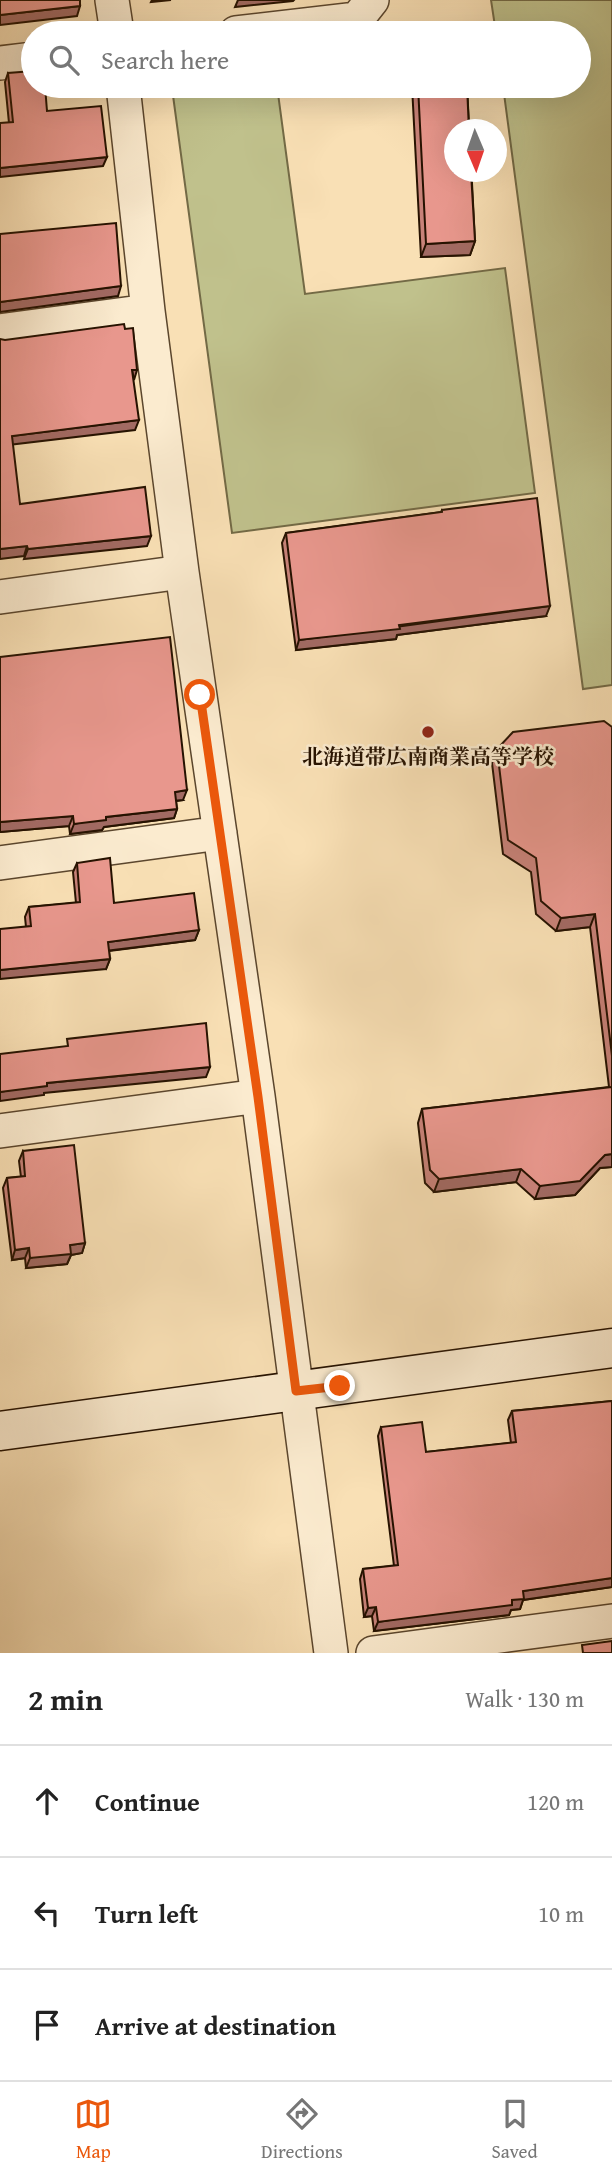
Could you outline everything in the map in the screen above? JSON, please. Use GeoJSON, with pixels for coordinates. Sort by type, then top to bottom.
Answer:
{"type":"FeatureCollection","features":[{"type":"Feature","properties":{"kind":"street"},"geometry":{"type":"LineString","coordinates":[[113,0],[116,21]]}},
{"type":"Feature","properties":{"kind":"street"},"geometry":{"type":"LineString","coordinates":[[340,21],[357,19],[372,0]]}},
{"type":"Feature","properties":{"kind":"street"},"geometry":{"type":"LineString","coordinates":[[0,63],[21,60]]}},
{"type":"Feature","properties":{"kind":"street"},"geometry":{"type":"LineString","coordinates":[[125,98],[148,311],[182,572],[258,1097],[331,1653]]}},
{"type":"Feature","properties":{"kind":"street"},"geometry":{"type":"LineString","coordinates":[[0,331],[148,311]]}},
{"type":"Feature","properties":{"kind":"street"},"geometry":{"type":"LineString","coordinates":[[0,597],[182,572]]}},
{"type":"Feature","properties":{"kind":"street"},"geometry":{"type":"LineString","coordinates":[[0,863],[220,833]]}},
{"type":"Feature","properties":{"kind":"street"},"geometry":{"type":"LineString","coordinates":[[0,1131],[258,1097]]}},
{"type":"Feature","properties":{"kind":"street"},"geometry":{"type":"LineString","coordinates":[[0,1431],[612,1348]]}},
{"type":"Feature","properties":{"kind":"street"},"geometry":{"type":"LineString","coordinates":[[373,1653],[612,1621]]}},
{"type":"Feature","properties":{"kind":"green space"},"geometry":{"type":"Polygon","coordinates":[[[491,0],[612,0],[612,685],[583,689],[505,98],[591,98],[591,21],[494,21],[491,0]]]}},
{"type":"Feature","properties":{"kind":"green space"},"geometry":{"type":"Polygon","coordinates":[[[173,98],[279,98],[305,294],[505,268],[535,493],[232,533],[173,98]]]}},
{"type":"Feature","properties":{"kind":"building"},"geometry":{"type":"Polygon","coordinates":[[[0,0],[80,0],[80,6],[0,15],[0,0]]]}},
{"type":"Feature","properties":{"kind":"building"},"geometry":{"type":"Polygon","coordinates":[[[21,72],[21,98],[46,98],[47,111],[101,106],[107,157],[0,168],[0,123],[13,122],[8,73],[21,72]]]}},
{"type":"Feature","properties":{"kind":"building"},"geometry":{"type":"Polygon","coordinates":[[[419,98],[468,98],[468,119],[444,119],[444,182],[472,182],[475,241],[426,244],[419,98]]]}},
{"type":"Feature","properties":{"kind":"building"},"geometry":{"type":"Polygon","coordinates":[[[116,223],[121,286],[0,302],[0,234],[116,223]]]}},
{"type":"Feature","properties":{"kind":"building"},"geometry":{"type":"Polygon","coordinates":[[[124,324],[125,329],[133,328],[137,370],[132,370],[139,420],[12,436],[20,504],[145,487],[151,536],[28,549],[27,546],[0,549],[0,339],[124,324]]]}},
{"type":"Feature","properties":{"kind":"building"},"geometry":{"type":"Polygon","coordinates":[[[537,498],[550,606],[399,625],[400,629],[299,640],[286,533],[537,498]]]}},
{"type":"Feature","properties":{"kind":"building"},"geometry":{"type":"Polygon","coordinates":[[[170,637],[187,790],[175,792],[177,809],[106,817],[106,820],[74,824],[73,816],[0,822],[0,657],[170,637]]]}},
{"type":"Feature","properties":{"kind":"building"},"geometry":{"type":"Polygon","coordinates":[[[604,721],[612,727],[612,1056],[595,914],[561,918],[541,901],[536,858],[508,840],[497,749],[513,732],[604,721]]]}},
{"type":"Feature","properties":{"kind":"building"},"geometry":{"type":"Polygon","coordinates":[[[110,858],[114,903],[194,893],[199,930],[108,942],[110,959],[0,970],[0,929],[31,926],[29,907],[80,902],[77,863],[110,858]]]}},
{"type":"Feature","properties":{"kind":"building"},"geometry":{"type":"Polygon","coordinates":[[[206,1023],[210,1067],[47,1083],[47,1086],[0,1092],[0,1054],[68,1046],[67,1039],[206,1023]]]}},
{"type":"Feature","properties":{"kind":"building"},"geometry":{"type":"Polygon","coordinates":[[[612,1087],[612,1154],[605,1155],[580,1181],[540,1186],[521,1169],[439,1179],[430,1170],[422,1109],[612,1087]]]}},
{"type":"Feature","properties":{"kind":"building"},"geometry":{"type":"Polygon","coordinates":[[[74,1145],[85,1243],[70,1245],[71,1254],[30,1258],[29,1248],[15,1250],[7,1178],[25,1176],[23,1151],[74,1145]]]}},
{"type":"Feature","properties":{"kind":"building"},"geometry":{"type":"Polygon","coordinates":[[[612,1401],[612,1578],[523,1591],[524,1599],[512,1600],[512,1605],[378,1622],[376,1607],[368,1608],[363,1569],[398,1565],[381,1427],[422,1422],[426,1452],[516,1442],[512,1411],[612,1401]]]}},
{"type":"Feature","properties":{"kind":"building"},"geometry":{"type":"Polygon","coordinates":[[[612,1641],[612,1653],[583,1653],[582,1645],[612,1641]]]}},
{"type":"Feature","properties":{"kind":"place","name":"北海道帯広南商業高等学校"},"geometry":{"type":"Point","coordinates":[428,732]}},
{"type":"Feature","properties":{"kind":"route"},"geometry":{"type":"LineString","coordinates":[[200,695],[258,1097],[296,1391],[340,1386]]}}]}
